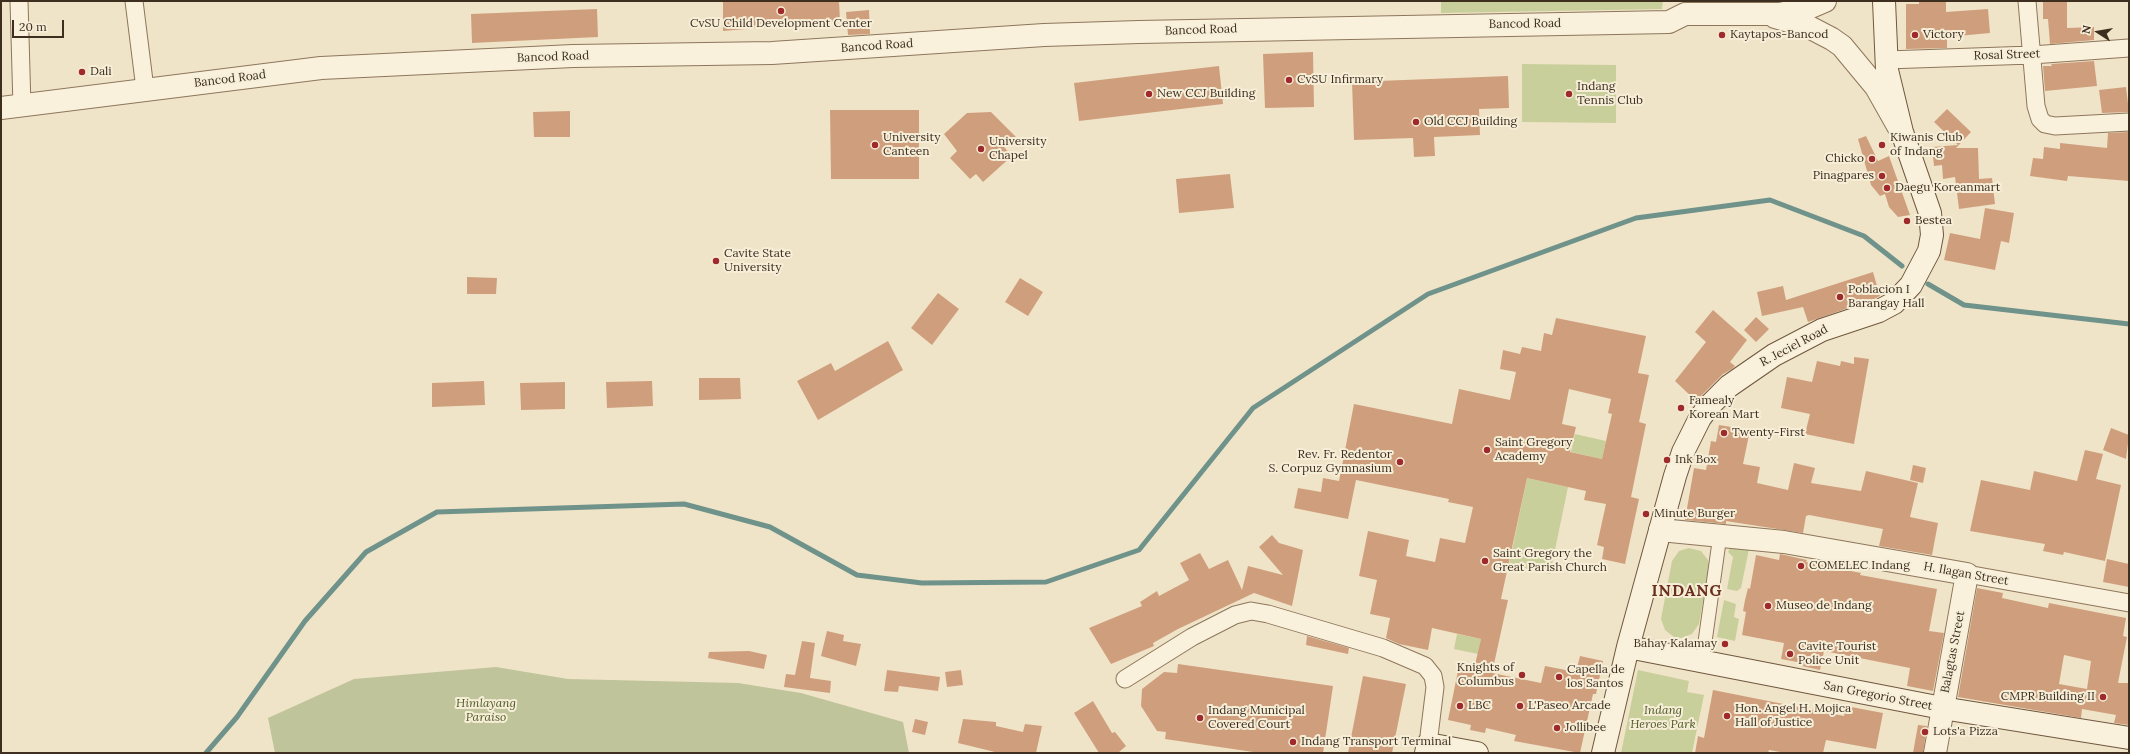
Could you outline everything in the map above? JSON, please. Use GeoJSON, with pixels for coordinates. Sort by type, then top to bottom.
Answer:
{"type":"FeatureCollection","features":[{"type":"Feature","properties":{"kind":"street"},"geometry":{"type":"LineString","coordinates":[[18,1],[22,107]]}},
{"type":"Feature","properties":{"kind":"street"},"geometry":{"type":"LineString","coordinates":[[134,1],[145,89]]}},
{"type":"Feature","properties":{"kind":"street","name":"Bancod Road"},"geometry":{"type":"LineString","coordinates":[[1,108],[22,107],[145,89],[321,68],[573,56],[772,52],[1044,35],[1147,31],[1669,22],[1685,14],[1754,14],[1796,10],[1811,7],[1825,1]]}},
{"type":"Feature","properties":{"kind":"street","name":"R. Jeciel Road"},"geometry":{"type":"LineString","coordinates":[[1604,753],[1628,647],[1660,530],[1683,452],[1700,418],[1715,399],[1748,371],[1787,347],[1828,328],[1888,307],[1900,299],[1918,274],[1930,246],[1931,222],[1926,199],[1902,132],[1891,91],[1886,60],[1884,1]]}},
{"type":"Feature","properties":{"kind":"street"},"geometry":{"type":"LineString","coordinates":[[2026,1],[2037,112],[2042,122],[2055,126],[2129,122]]}},
{"type":"Feature","properties":{"kind":"street","name":"Bancod Road"},"geometry":{"type":"LineString","coordinates":[[1754,14],[1779,17],[1802,24],[1837,42],[1850,55],[1876,87],[1902,132]]}},
{"type":"Feature","properties":{"kind":"street","name":"Rosal Street"},"geometry":{"type":"LineString","coordinates":[[1886,60],[2032,55],[2129,48]]}},
{"type":"Feature","properties":{"kind":"street","name":"H. Ilagan Street"},"geometry":{"type":"LineString","coordinates":[[1660,530],[1720,535],[1818,547],[2129,603]]}},
{"type":"Feature","properties":{"kind":"street"},"geometry":{"type":"LineString","coordinates":[[1702,663],[1720,535]]}},
{"type":"Feature","properties":{"kind":"street","name":"Balagtas Street"},"geometry":{"type":"LineString","coordinates":[[1935,753],[1942,708],[1968,574]]}},
{"type":"Feature","properties":{"kind":"street"},"geometry":{"type":"LineString","coordinates":[[1125,679],[1192,637],[1234,615],[1251,611],[1268,614],[1375,645],[1425,666],[1433,676],[1434,687],[1427,749],[1477,753]]}},
{"type":"Feature","properties":{"kind":"street","name":"San Gregorio Street"},"geometry":{"type":"LineString","coordinates":[[1628,647],[1702,663],[1942,708],[2129,738]]}},
{"type":"Feature","properties":{"kind":"green space"},"geometry":{"type":"Polygon","coordinates":[[[1441,1],[1663,1],[1662,9],[1441,13],[1441,1]]]}},
{"type":"Feature","properties":{"kind":"green space","name":"Indang Tennis Club"},"geometry":{"type":"Polygon","coordinates":[[[1522,64],[1616,65],[1616,123],[1522,122],[1522,64]]]}},
{"type":"Feature","properties":{"kind":"green space"},"geometry":{"type":"Polygon","coordinates":[[[1575,434],[1606,441],[1602,459],[1571,452],[1575,434]]]}},
{"type":"Feature","properties":{"kind":"green space"},"geometry":{"type":"Polygon","coordinates":[[[1527,478],[1568,487],[1550,574],[1509,565],[1527,478]]]}},
{"type":"Feature","properties":{"kind":"green space"},"geometry":{"type":"Polygon","coordinates":[[[1731,545],[1749,549],[1741,588],[1737,591],[1727,589],[1733,557],[1728,552],[1731,545]]]}},
{"type":"Feature","properties":{"kind":"green space"},"geometry":{"type":"Polygon","coordinates":[[[1689,548],[1701,551],[1708,560],[1709,566],[1699,624],[1692,634],[1681,638],[1674,637],[1665,630],[1661,619],[1672,561],[1679,551],[1689,548]]]}},
{"type":"Feature","properties":{"kind":"green space"},"geometry":{"type":"Polygon","coordinates":[[[1724,600],[1736,604],[1734,617],[1739,619],[1735,641],[1717,637],[1724,600]]]}},
{"type":"Feature","properties":{"kind":"green space"},"geometry":{"type":"Polygon","coordinates":[[[1457,634],[1481,639],[1478,654],[1454,649],[1457,634]]]}},
{"type":"Feature","properties":{"kind":"green space","name":"Himlayang Paraiso"},"geometry":{"type":"Polygon","coordinates":[[[496,667],[568,679],[738,683],[801,693],[903,722],[909,753],[275,753],[268,718],[354,679],[496,667]]]}},
{"type":"Feature","properties":{"kind":"green space","name":"Indang Heroes Park"},"geometry":{"type":"Polygon","coordinates":[[[1638,670],[1689,681],[1687,692],[1704,695],[1692,753],[1621,753],[1638,670]]]}},
{"type":"Feature","properties":{"kind":"building","name":"CvSU Child Development Center"},"geometry":{"type":"Polygon","coordinates":[[[723,1],[839,1],[840,21],[723,31],[723,1]]]}},
{"type":"Feature","properties":{"kind":"building"},"geometry":{"type":"Polygon","coordinates":[[[1919,1],[1946,1],[1946,12],[1988,9],[1990,33],[1947,37],[1947,48],[1906,49],[1906,4],[1919,4],[1919,1]]]}},
{"type":"Feature","properties":{"kind":"building"},"geometry":{"type":"Polygon","coordinates":[[[2043,1],[2067,1],[2067,28],[2094,27],[2094,40],[2050,44],[2048,19],[2043,19],[2043,1]]]}},
{"type":"Feature","properties":{"kind":"building"},"geometry":{"type":"Polygon","coordinates":[[[597,9],[598,37],[472,43],[471,14],[597,9]]]}},
{"type":"Feature","properties":{"kind":"building"},"geometry":{"type":"Polygon","coordinates":[[[869,10],[870,34],[848,35],[846,12],[869,10]]]}},
{"type":"Feature","properties":{"kind":"building","name":"CvSU Infirmary"},"geometry":{"type":"Polygon","coordinates":[[[1313,52],[1314,107],[1265,108],[1263,54],[1313,52]]]}},
{"type":"Feature","properties":{"kind":"building"},"geometry":{"type":"Polygon","coordinates":[[[2094,61],[2097,86],[2045,91],[2043,66],[2052,66],[2051,64],[2094,61]]]}},
{"type":"Feature","properties":{"kind":"building","name":"New CCJ Building"},"geometry":{"type":"Polygon","coordinates":[[[1219,66],[1223,104],[1079,121],[1074,83],[1219,66]]]}},
{"type":"Feature","properties":{"kind":"building","name":"Old CCJ Building"},"geometry":{"type":"Polygon","coordinates":[[[1508,76],[1509,108],[1479,109],[1480,135],[1434,137],[1435,156],[1414,157],[1413,138],[1354,140],[1352,82],[1508,76]]]}},
{"type":"Feature","properties":{"kind":"building"},"geometry":{"type":"Polygon","coordinates":[[[2126,87],[2129,112],[2102,113],[2099,90],[2126,87]]]}},
{"type":"Feature","properties":{"kind":"building"},"geometry":{"type":"Polygon","coordinates":[[[1947,109],[1971,132],[1956,148],[1978,148],[1979,179],[1992,178],[1995,204],[1959,209],[1955,177],[1943,179],[1942,165],[1934,166],[1932,147],[1958,145],[1934,122],[1947,109]]]}},
{"type":"Feature","properties":{"kind":"building","name":"University Canteen"},"geometry":{"type":"Polygon","coordinates":[[[830,110],[919,110],[919,179],[831,179],[830,110]]]}},
{"type":"Feature","properties":{"kind":"building"},"geometry":{"type":"Polygon","coordinates":[[[570,111],[570,137],[534,137],[533,112],[570,111]]]}},
{"type":"Feature","properties":{"kind":"building","name":"University Chapel"},"geometry":{"type":"Polygon","coordinates":[[[991,112],[1016,137],[1004,147],[1012,156],[983,182],[976,174],[970,179],[950,158],[957,151],[944,134],[967,113],[991,112]]]}},
{"type":"Feature","properties":{"kind":"building"},"geometry":{"type":"Polygon","coordinates":[[[2129,132],[2129,181],[2068,176],[2067,181],[2030,176],[2033,158],[2043,159],[2044,147],[2060,149],[2060,143],[2107,148],[2108,133],[2129,132]]]}},
{"type":"Feature","properties":{"kind":"building"},"geometry":{"type":"Polygon","coordinates":[[[1866,136],[1878,161],[1889,156],[1910,215],[1898,217],[1889,207],[1885,194],[1880,196],[1871,185],[1858,139],[1866,136]]]}},
{"type":"Feature","properties":{"kind":"building"},"geometry":{"type":"Polygon","coordinates":[[[1230,174],[1234,208],[1179,213],[1176,179],[1230,174]]]}},
{"type":"Feature","properties":{"kind":"building"},"geometry":{"type":"Polygon","coordinates":[[[1985,208],[2014,213],[2009,243],[2001,241],[1995,270],[1944,260],[1950,233],[1980,239],[1985,208]]]}},
{"type":"Feature","properties":{"kind":"building","name":"Poblacion I Barangay Hall"},"geometry":{"type":"Polygon","coordinates":[[[1873,272],[1880,296],[1874,299],[1808,322],[1803,307],[1762,316],[1757,292],[1783,286],[1786,300],[1873,272]]]}},
{"type":"Feature","properties":{"kind":"building"},"geometry":{"type":"Polygon","coordinates":[[[467,277],[497,278],[496,294],[467,294],[467,277]]]}},
{"type":"Feature","properties":{"kind":"building"},"geometry":{"type":"Polygon","coordinates":[[[1020,278],[1043,292],[1028,316],[1005,302],[1020,278]]]}},
{"type":"Feature","properties":{"kind":"building"},"geometry":{"type":"Polygon","coordinates":[[[938,293],[959,309],[932,345],[911,328],[938,293]]]}},
{"type":"Feature","properties":{"kind":"building"},"geometry":{"type":"Polygon","coordinates":[[[1713,310],[1747,340],[1730,362],[1735,366],[1723,374],[1696,401],[1675,381],[1706,342],[1695,332],[1713,310]]]}},
{"type":"Feature","properties":{"kind":"building"},"geometry":{"type":"Polygon","coordinates":[[[1756,317],[1769,329],[1756,342],[1744,330],[1756,317]]]}},
{"type":"Feature","properties":{"kind":"building"},"geometry":{"type":"Polygon","coordinates":[[[1556,318],[1646,336],[1638,373],[1649,375],[1639,422],[1646,424],[1631,497],[1639,499],[1625,564],[1602,559],[1604,547],[1597,545],[1606,504],[1584,500],[1586,491],[1527,478],[1501,599],[1508,600],[1492,673],[1541,683],[1545,666],[1576,672],[1580,656],[1603,661],[1596,694],[1593,694],[1580,753],[1514,741],[1516,735],[1486,728],[1485,733],[1470,730],[1471,725],[1448,720],[1459,666],[1474,669],[1481,639],[1432,628],[1428,650],[1399,644],[1386,638],[1390,618],[1370,614],[1377,580],[1359,576],[1368,531],[1409,540],[1406,556],[1435,562],[1440,538],[1465,543],[1473,507],[1448,502],[1449,499],[1356,480],[1348,519],[1294,508],[1298,488],[1321,492],[1323,478],[1339,481],[1354,404],[1452,424],[1459,389],[1510,400],[1516,372],[1500,369],[1503,350],[1520,354],[1522,347],[1541,351],[1544,333],[1552,335],[1556,318]],[[1569,389],[1562,424],[1576,427],[1570,452],[1602,459],[1612,414],[1608,413],[1611,399],[1569,389]]]}},
{"type":"Feature","properties":{"kind":"building"},"geometry":{"type":"Polygon","coordinates":[[[888,341],[903,370],[818,420],[797,381],[831,363],[835,371],[888,341]]]}},
{"type":"Feature","properties":{"kind":"building"},"geometry":{"type":"Polygon","coordinates":[[[1854,357],[1869,359],[1854,444],[1805,434],[1810,414],[1781,408],[1787,377],[1812,382],[1817,361],[1840,366],[1841,361],[1854,364],[1854,357]]]}},
{"type":"Feature","properties":{"kind":"building"},"geometry":{"type":"Polygon","coordinates":[[[699,378],[740,378],[741,399],[699,400],[699,378]]]}},
{"type":"Feature","properties":{"kind":"building"},"geometry":{"type":"Polygon","coordinates":[[[484,381],[485,405],[432,407],[432,383],[484,381]]]}},
{"type":"Feature","properties":{"kind":"building"},"geometry":{"type":"Polygon","coordinates":[[[652,381],[653,406],[607,408],[606,382],[652,381]]]}},
{"type":"Feature","properties":{"kind":"building"},"geometry":{"type":"Polygon","coordinates":[[[565,382],[565,409],[521,410],[520,383],[565,382]]]}},
{"type":"Feature","properties":{"kind":"building"},"geometry":{"type":"Polygon","coordinates":[[[1719,425],[1750,430],[1743,464],[1760,467],[1757,483],[1788,490],[1794,463],[1815,468],[1811,483],[1861,491],[1866,471],[1918,483],[1910,517],[1938,523],[1932,555],[1879,546],[1883,529],[1809,515],[1806,516],[1803,533],[1726,521],[1726,524],[1685,520],[1694,468],[1706,470],[1711,441],[1716,442],[1719,425]]]}},
{"type":"Feature","properties":{"kind":"building"},"geometry":{"type":"Polygon","coordinates":[[[2111,428],[2129,435],[2126,459],[2103,450],[2111,428]]]}},
{"type":"Feature","properties":{"kind":"building"},"geometry":{"type":"Polygon","coordinates":[[[2085,450],[2103,454],[2096,479],[2121,485],[2105,561],[2064,552],[2063,555],[2043,551],[2045,544],[1970,531],[1981,480],[2030,490],[2034,471],[2077,481],[2085,450]]]}},
{"type":"Feature","properties":{"kind":"building"},"geometry":{"type":"Polygon","coordinates":[[[1913,465],[1926,468],[1923,483],[1910,480],[1913,465]]]}},
{"type":"Feature","properties":{"kind":"building"},"geometry":{"type":"Polygon","coordinates":[[[1272,535],[1279,543],[1303,550],[1292,606],[1254,593],[1178,629],[1153,643],[1154,646],[1111,664],[1089,628],[1142,606],[1140,602],[1157,591],[1159,596],[1189,580],[1180,563],[1200,553],[1209,569],[1228,560],[1242,590],[1248,566],[1283,575],[1259,547],[1272,535]]]}},
{"type":"Feature","properties":{"kind":"building"},"geometry":{"type":"Polygon","coordinates":[[[1780,554],[1807,560],[1806,562],[1861,573],[1860,575],[1937,589],[1929,631],[1944,633],[1933,691],[1907,686],[1910,668],[1824,651],[1820,670],[1797,665],[1797,662],[1781,659],[1784,643],[1742,635],[1746,612],[1743,611],[1748,588],[1750,589],[1756,555],[1779,560],[1780,554]]]}},
{"type":"Feature","properties":{"kind":"building"},"geometry":{"type":"Polygon","coordinates":[[[2107,559],[2129,564],[2129,587],[2103,582],[2107,559]]]}},
{"type":"Feature","properties":{"kind":"building"},"geometry":{"type":"Polygon","coordinates":[[[1977,588],[2003,593],[2002,598],[2048,608],[2049,603],[2126,618],[2123,636],[2127,637],[2118,683],[2129,683],[2129,725],[2114,723],[2116,715],[2082,709],[2081,718],[1958,697],[1977,588]],[[2064,655],[2059,684],[2087,689],[2091,661],[2064,655]]]}},
{"type":"Feature","properties":{"kind":"building"},"geometry":{"type":"Polygon","coordinates":[[[827,631],[844,635],[843,641],[861,644],[856,666],[821,656],[827,631]]]}},
{"type":"Feature","properties":{"kind":"building"},"geometry":{"type":"Polygon","coordinates":[[[1307,636],[1349,648],[1348,654],[1306,645],[1307,636]]]}},
{"type":"Feature","properties":{"kind":"building"},"geometry":{"type":"Polygon","coordinates":[[[802,641],[815,643],[810,678],[831,681],[830,693],[784,687],[786,674],[795,675],[802,641]]]}},
{"type":"Feature","properties":{"kind":"building"},"geometry":{"type":"Polygon","coordinates":[[[749,651],[767,655],[764,669],[708,658],[709,652],[749,651]]]}},
{"type":"Feature","properties":{"kind":"building"},"geometry":{"type":"Polygon","coordinates":[[[1178,664],[1333,686],[1323,753],[1260,753],[1165,739],[1166,732],[1157,731],[1141,706],[1142,689],[1164,672],[1177,673],[1178,664]]]}},
{"type":"Feature","properties":{"kind":"building"},"geometry":{"type":"Polygon","coordinates":[[[887,670],[940,677],[938,691],[899,686],[898,692],[884,691],[887,670]]]}},
{"type":"Feature","properties":{"kind":"building"},"geometry":{"type":"Polygon","coordinates":[[[961,670],[963,685],[947,687],[945,672],[961,670]]]}},
{"type":"Feature","properties":{"kind":"building"},"geometry":{"type":"Polygon","coordinates":[[[1363,676],[1406,684],[1392,753],[1348,753],[1363,676]]]}},
{"type":"Feature","properties":{"kind":"building"},"geometry":{"type":"Polygon","coordinates":[[[1713,690],[1844,716],[1846,706],[1883,713],[1876,749],[1826,740],[1823,753],[1786,753],[1769,750],[1768,753],[1695,753],[1698,736],[1704,738],[1713,690]]]}},
{"type":"Feature","properties":{"kind":"building"},"geometry":{"type":"Polygon","coordinates":[[[1093,701],[1112,733],[1115,732],[1126,746],[1118,753],[1099,753],[1074,713],[1093,701]]]}},
{"type":"Feature","properties":{"kind":"building"},"geometry":{"type":"Polygon","coordinates":[[[915,719],[928,722],[925,735],[912,732],[915,719]]]}},
{"type":"Feature","properties":{"kind":"building"},"geometry":{"type":"Polygon","coordinates":[[[963,719],[996,722],[996,726],[1023,732],[1025,724],[1042,726],[1036,753],[999,753],[958,743],[963,719]]]}},
{"type":"Feature","properties":{"kind":"building"},"geometry":{"type":"Polygon","coordinates":[[[1918,725],[1927,726],[1923,753],[1913,753],[1918,725]]]}},
{"type":"Feature","properties":{"kind":"waterway"},"geometry":{"type":"LineString","coordinates":[[206,753],[237,717],[305,621],[366,552],[437,512],[684,504],[770,527],[857,575],[922,583],[1046,582],[1139,550],[1253,408],[1428,294],[1636,218],[1770,200],[1864,236],[1902,266]]}},
{"type":"Feature","properties":{"kind":"waterway"},"geometry":{"type":"LineString","coordinates":[[1928,284],[1964,305],[2129,324]]}},
{"type":"Feature","properties":{"kind":"place","name":"CvSU Child Development Center"},"geometry":{"type":"Point","coordinates":[781,11]}},
{"type":"Feature","properties":{"kind":"place","name":"Kaytapos-Bancod"},"geometry":{"type":"Point","coordinates":[1722,35]}},
{"type":"Feature","properties":{"kind":"place","name":"Victory"},"geometry":{"type":"Point","coordinates":[1915,35]}},
{"type":"Feature","properties":{"kind":"place","name":"Dali"},"geometry":{"type":"Point","coordinates":[82,72]}},
{"type":"Feature","properties":{"kind":"place","name":"CvSU Infirmary"},"geometry":{"type":"Point","coordinates":[1289,80]}},
{"type":"Feature","properties":{"kind":"place","name":"New CCJ Building"},"geometry":{"type":"Point","coordinates":[1149,94]}},
{"type":"Feature","properties":{"kind":"place","name":"Indang Tennis Club"},"geometry":{"type":"Point","coordinates":[1569,94]}},
{"type":"Feature","properties":{"kind":"place","name":"Old CCJ Building"},"geometry":{"type":"Point","coordinates":[1416,122]}},
{"type":"Feature","properties":{"kind":"place","name":"University Canteen"},"geometry":{"type":"Point","coordinates":[875,145]}},
{"type":"Feature","properties":{"kind":"place","name":"Kiwanis Club of Indang"},"geometry":{"type":"Point","coordinates":[1882,145]}},
{"type":"Feature","properties":{"kind":"place","name":"University Chapel"},"geometry":{"type":"Point","coordinates":[981,149]}},
{"type":"Feature","properties":{"kind":"place","name":"Chicko"},"geometry":{"type":"Point","coordinates":[1872,159]}},
{"type":"Feature","properties":{"kind":"place","name":"Pinagpares"},"geometry":{"type":"Point","coordinates":[1882,176]}},
{"type":"Feature","properties":{"kind":"place","name":"Daegu Koreanmart"},"geometry":{"type":"Point","coordinates":[1887,188]}},
{"type":"Feature","properties":{"kind":"place","name":"Bestea"},"geometry":{"type":"Point","coordinates":[1907,221]}},
{"type":"Feature","properties":{"kind":"place","name":"Cavite State University"},"geometry":{"type":"Point","coordinates":[716,261]}},
{"type":"Feature","properties":{"kind":"place","name":"Poblacion I Barangay Hall"},"geometry":{"type":"Point","coordinates":[1840,297]}},
{"type":"Feature","properties":{"kind":"place","name":"Famealy Korean Mart"},"geometry":{"type":"Point","coordinates":[1681,408]}},
{"type":"Feature","properties":{"kind":"place","name":"Twenty-First"},"geometry":{"type":"Point","coordinates":[1724,433]}},
{"type":"Feature","properties":{"kind":"place","name":"Saint Gregory Academy"},"geometry":{"type":"Point","coordinates":[1487,450]}},
{"type":"Feature","properties":{"kind":"place","name":"Ink Box"},"geometry":{"type":"Point","coordinates":[1667,460]}},
{"type":"Feature","properties":{"kind":"place","name":"Rev. Fr. Redentor S. Corpuz Gymnasium"},"geometry":{"type":"Point","coordinates":[1400,462]}},
{"type":"Feature","properties":{"kind":"place","name":"Minute Burger"},"geometry":{"type":"Point","coordinates":[1646,514]}},
{"type":"Feature","properties":{"kind":"place","name":"Saint Gregory the Great Parish Church"},"geometry":{"type":"Point","coordinates":[1485,561]}},
{"type":"Feature","properties":{"kind":"place","name":"COMELEC Indang"},"geometry":{"type":"Point","coordinates":[1801,566]}},
{"type":"Feature","properties":{"kind":"place","name":"Museo de Indang"},"geometry":{"type":"Point","coordinates":[1768,606]}},
{"type":"Feature","properties":{"kind":"place","name":"Bahay Kalamay"},"geometry":{"type":"Point","coordinates":[1725,644]}},
{"type":"Feature","properties":{"kind":"place","name":"Cavite Tourist Police Unit"},"geometry":{"type":"Point","coordinates":[1790,654]}},
{"type":"Feature","properties":{"kind":"place","name":"Knights of Columbus"},"geometry":{"type":"Point","coordinates":[1522,675]}},
{"type":"Feature","properties":{"kind":"place","name":"Capella de los Santos"},"geometry":{"type":"Point","coordinates":[1559,677]}},
{"type":"Feature","properties":{"kind":"place","name":"CMPR Building II"},"geometry":{"type":"Point","coordinates":[2103,697]}},
{"type":"Feature","properties":{"kind":"place","name":"LBC"},"geometry":{"type":"Point","coordinates":[1460,706]}},
{"type":"Feature","properties":{"kind":"place","name":"L'Paseo Arcade"},"geometry":{"type":"Point","coordinates":[1520,706]}},
{"type":"Feature","properties":{"kind":"place","name":"Hon. Angel H. Mojica Hall of Justice"},"geometry":{"type":"Point","coordinates":[1727,716]}},
{"type":"Feature","properties":{"kind":"place","name":"Indang Municipal Covered Court"},"geometry":{"type":"Point","coordinates":[1200,718]}},
{"type":"Feature","properties":{"kind":"place","name":"Jollibee"},"geometry":{"type":"Point","coordinates":[1557,728]}},
{"type":"Feature","properties":{"kind":"place","name":"Lots'a Pizza"},"geometry":{"type":"Point","coordinates":[1925,732]}},
{"type":"Feature","properties":{"kind":"place","name":"Indang Transport Terminal"},"geometry":{"type":"Point","coordinates":[1293,742]}},
{"type":"Feature","properties":{"kind":"district","name":"INDANG"},"geometry":{"type":"Point","coordinates":[1687,591]}}]}
